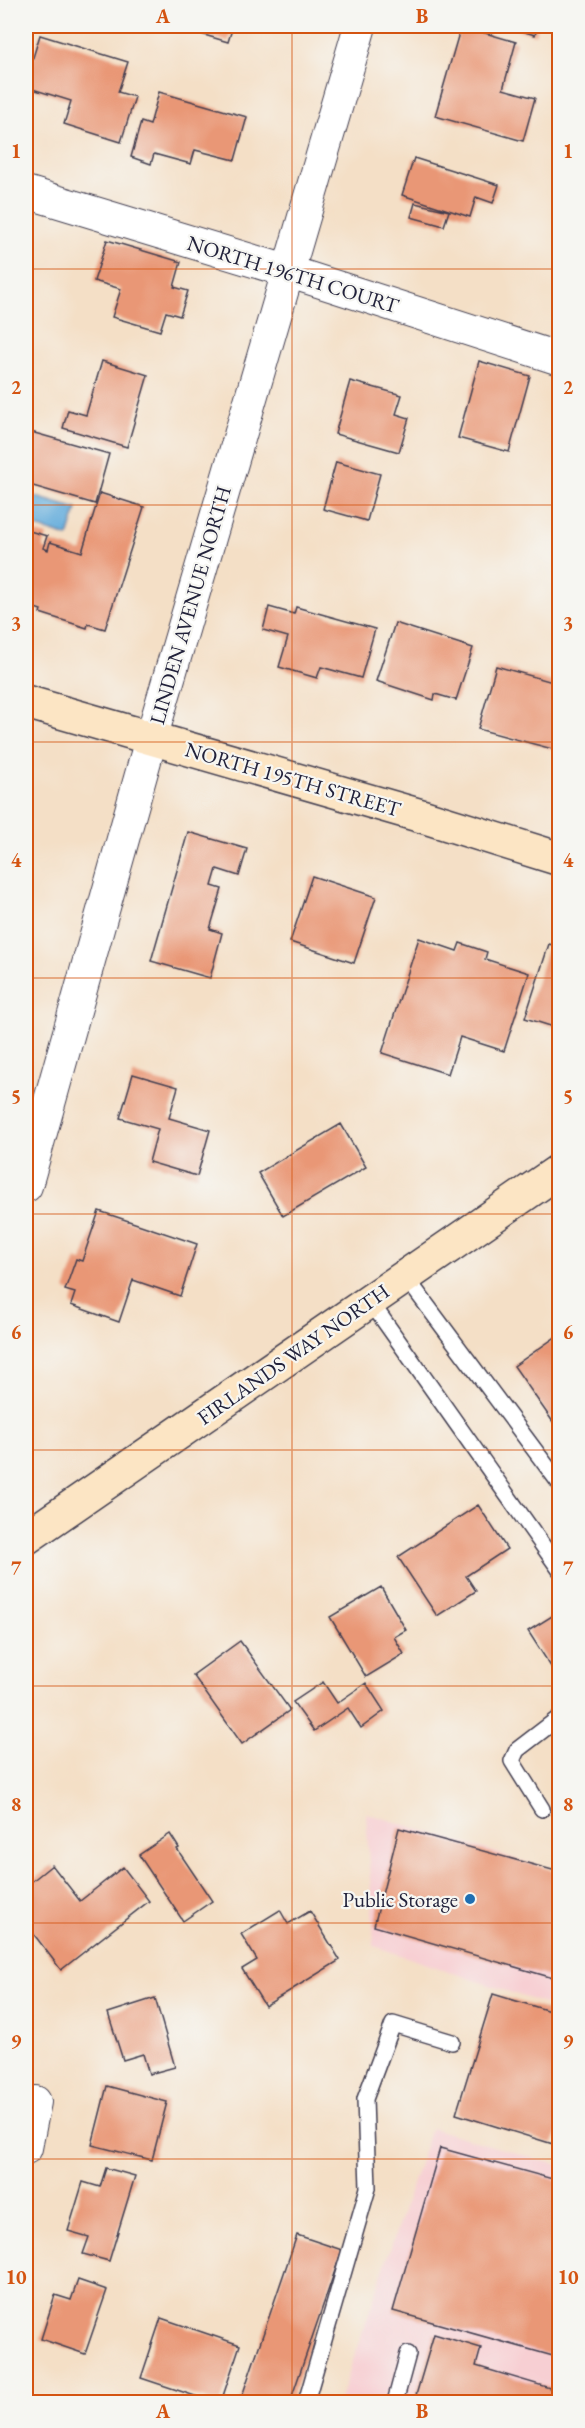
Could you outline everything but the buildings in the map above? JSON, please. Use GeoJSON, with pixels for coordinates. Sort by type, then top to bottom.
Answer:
{"type":"FeatureCollection","features":[{"type":"Feature","properties":{"kind":"street","name":"LINDEN AVENUE NORTH"},"geometry":{"type":"LineString","coordinates":[[26,1186],[150,739],[360,26]]}},
{"type":"Feature","properties":{"kind":"street","name":"NORTH 196TH COURT"},"geometry":{"type":"LineString","coordinates":[[26,192],[287,271],[560,359]]}},
{"type":"Feature","properties":{"kind":"street","name":"NORTH 195TH STREET"},"geometry":{"type":"LineString","coordinates":[[26,702],[425,817],[560,859]]}},
{"type":"Feature","properties":{"kind":"street","name":"FIRLANDS WAY NORTH"},"geometry":{"type":"LineString","coordinates":[[26,1538],[560,1170]]}},
{"type":"Feature","properties":{"kind":"street"},"geometry":{"type":"LineString","coordinates":[[26,2148],[35,2102]]}},
{"type":"Feature","properties":{"kind":"lane"},"geometry":{"type":"LineString","coordinates":[[405,1276],[560,1484]]}},
{"type":"Feature","properties":{"kind":"lane"},"geometry":{"type":"LineString","coordinates":[[370,1301],[560,1570]]}},
{"type":"Feature","properties":{"kind":"lane"},"geometry":{"type":"LineString","coordinates":[[542,1809],[512,1761],[517,1750],[560,1717]]}},
{"type":"Feature","properties":{"kind":"lane"},"geometry":{"type":"LineString","coordinates":[[306,2403],[368,2188],[364,2099],[393,2024],[452,2042]]}},
{"type":"Feature","properties":{"kind":"lane"},"geometry":{"type":"LineString","coordinates":[[395,2403],[408,2355]]}},
{"type":"Feature","properties":{"kind":"shaded area","name":"Public Storage"},"geometry":{"type":"Polygon","coordinates":[[[366,1813],[559,1872],[559,2009],[374,1946],[366,1813]]]}},
{"type":"Feature","properties":{"kind":"shaded area"},"geometry":{"type":"Polygon","coordinates":[[[431,2128],[557,2165],[559,2158],[559,2402],[339,2402],[431,2128]]]}},
{"type":"Feature","properties":{"kind":"water"},"geometry":{"type":"Polygon","coordinates":[[[26,494],[77,509],[68,537],[26,524],[26,494]]]}},
{"type":"Feature","properties":{"kind":"place","name":"Public Storage"},"geometry":{"type":"Point","coordinates":[470,1899]}}]}
